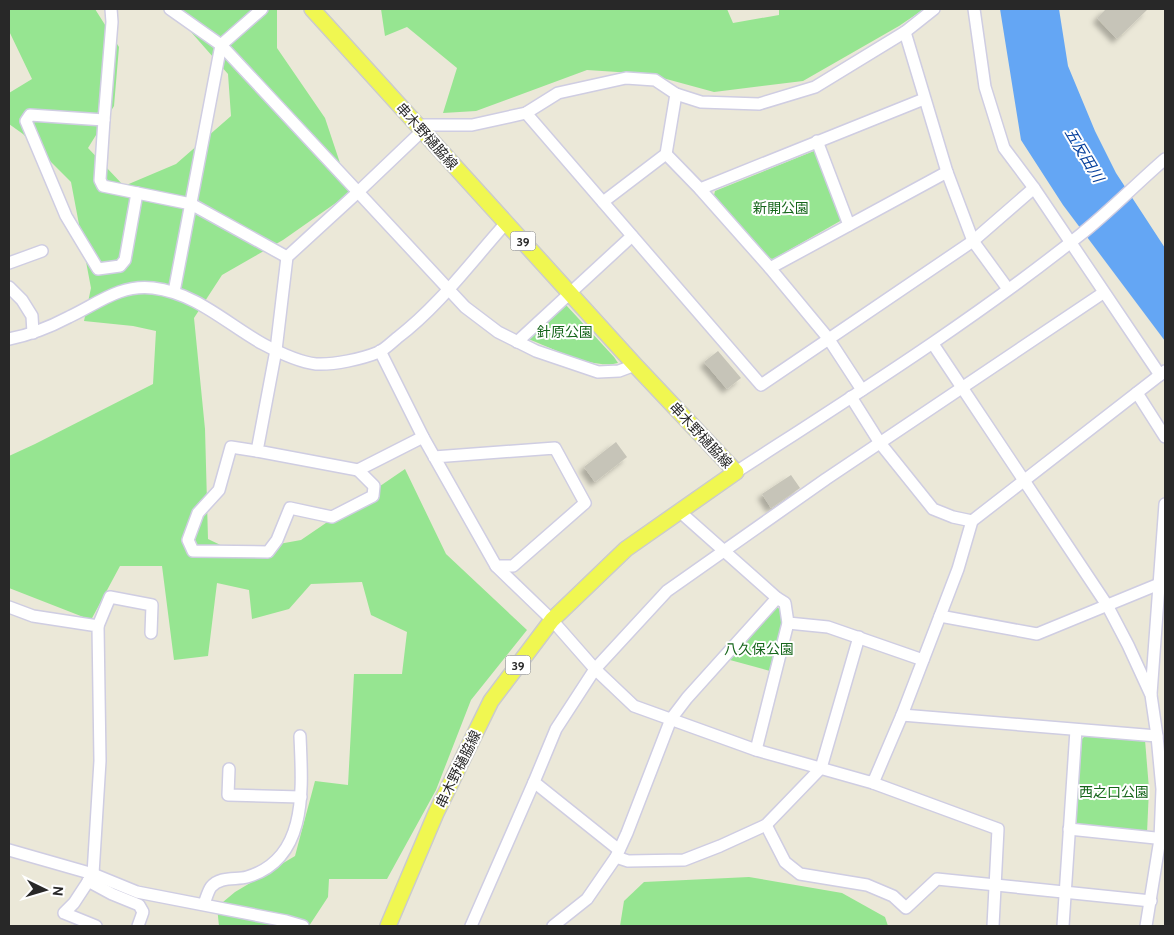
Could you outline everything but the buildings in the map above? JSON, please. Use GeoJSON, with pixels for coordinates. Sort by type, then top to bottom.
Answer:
{"type":"FeatureCollection","features":[{"type":"Feature","properties":{"kind":"main road","name":"串木野樋脇線"},"geometry":{"type":"LineString","coordinates":[[312,9],[635,365],[736,472],[626,549],[552,620],[491,701],[436,813],[388,926]]}},
{"type":"Feature","properties":{"kind":"street"},"geometry":{"type":"LineString","coordinates":[[111,9],[112,22],[100,180],[104,186],[191,204],[287,257]]}},
{"type":"Feature","properties":{"kind":"street"},"geometry":{"type":"LineString","coordinates":[[170,9],[222,45],[465,308],[478,319],[498,332],[536,351],[598,372],[620,371],[635,365]]}},
{"type":"Feature","properties":{"kind":"street"},"geometry":{"type":"LineString","coordinates":[[174,292],[222,45],[262,9]]}},
{"type":"Feature","properties":{"kind":"street"},"geometry":{"type":"LineString","coordinates":[[257,451],[276,350],[287,257],[358,192],[419,128],[472,125],[526,113],[558,93],[626,78],[655,80],[676,94],[701,102],[759,104],[815,87],[904,32],[934,9]]}},
{"type":"Feature","properties":{"kind":"street"},"geometry":{"type":"LineString","coordinates":[[873,784],[940,616],[958,568],[972,521],[1162,373],[1103,292],[1074,239],[1004,148],[985,87],[974,9]]}},
{"type":"Feature","properties":{"kind":"street"},"geometry":{"type":"LineString","coordinates":[[904,32],[947,172],[973,240],[1008,289]]}},
{"type":"Feature","properties":{"kind":"street"},"geometry":{"type":"LineString","coordinates":[[603,202],[666,154],[676,94]]}},
{"type":"Feature","properties":{"kind":"street"},"geometry":{"type":"LineString","coordinates":[[700,189],[924,99]]}},
{"type":"Feature","properties":{"kind":"street"},"geometry":{"type":"LineString","coordinates":[[526,113],[761,384],[973,240],[1034,188]]}},
{"type":"Feature","properties":{"kind":"street"},"geometry":{"type":"LineString","coordinates":[[104,120],[30,115],[26,122],[66,216],[98,269],[120,266],[125,260],[137,193]]}},
{"type":"Feature","properties":{"kind":"street"},"geometry":{"type":"LineString","coordinates":[[817,141],[849,225]]}},
{"type":"Feature","properties":{"kind":"street"},"geometry":{"type":"LineString","coordinates":[[666,154],[700,189],[770,268],[828,338],[862,390]]}},
{"type":"Feature","properties":{"kind":"street"},"geometry":{"type":"LineString","coordinates":[[736,472],[933,344],[1074,239],[1119,202],[1161,163]]}},
{"type":"Feature","properties":{"kind":"street"},"geometry":{"type":"LineString","coordinates":[[770,268],[947,172]]}},
{"type":"Feature","properties":{"kind":"street"},"geometry":{"type":"LineString","coordinates":[[9,339],[33,333],[70,317],[110,294],[129,288],[152,288],[174,292],[195,301],[263,344],[291,357],[316,364],[346,361],[380,351],[414,326],[506,222]]}},
{"type":"Feature","properties":{"kind":"street"},"geometry":{"type":"LineString","coordinates":[[517,342],[632,236]]}},
{"type":"Feature","properties":{"kind":"street"},"geometry":{"type":"LineString","coordinates":[[9,263],[42,251]]}},
{"type":"Feature","properties":{"kind":"street"},"geometry":{"type":"LineString","coordinates":[[9,287],[22,300],[32,316],[33,333]]}},
{"type":"Feature","properties":{"kind":"street"},"geometry":{"type":"LineString","coordinates":[[474,925],[556,729],[595,669],[667,591],[826,479],[1103,292]]}},
{"type":"Feature","properties":{"kind":"street"},"geometry":{"type":"LineString","coordinates":[[933,344],[1107,605],[1151,695]]}},
{"type":"Feature","properties":{"kind":"street"},"geometry":{"type":"LineString","coordinates":[[380,351],[423,437],[496,566],[552,620],[595,669],[634,706],[756,750],[873,784],[998,829],[993,926]]}},
{"type":"Feature","properties":{"kind":"street"},"geometry":{"type":"LineString","coordinates":[[1137,393],[1165,437]]}},
{"type":"Feature","properties":{"kind":"street"},"geometry":{"type":"LineString","coordinates":[[851,397],[880,443],[933,509],[953,518],[972,521]]}},
{"type":"Feature","properties":{"kind":"street"},"geometry":{"type":"LineString","coordinates":[[358,470],[423,437]]}},
{"type":"Feature","properties":{"kind":"street"},"geometry":{"type":"LineString","coordinates":[[231,447],[257,451],[358,470],[374,486],[374,496],[332,517],[290,508],[276,540],[268,552],[192,551],[188,540],[198,513],[219,490],[231,447]]}},
{"type":"Feature","properties":{"kind":"street"},"geometry":{"type":"LineString","coordinates":[[434,457],[555,448],[585,502],[513,566],[496,566]]}},
{"type":"Feature","properties":{"kind":"street"},"geometry":{"type":"LineString","coordinates":[[1146,926],[1163,839],[1162,789],[1151,695],[1165,504]]}},
{"type":"Feature","properties":{"kind":"street"},"geometry":{"type":"LineString","coordinates":[[679,511],[785,604],[788,622],[756,750]]}},
{"type":"Feature","properties":{"kind":"street"},"geometry":{"type":"LineString","coordinates":[[940,616],[1037,634],[1159,584]]}},
{"type":"Feature","properties":{"kind":"street"},"geometry":{"type":"LineString","coordinates":[[96,926],[64,913],[91,877],[100,761],[98,626],[110,597],[152,606],[151,632]]}},
{"type":"Feature","properties":{"kind":"street"},"geometry":{"type":"LineString","coordinates":[[554,926],[586,899],[617,854],[671,719],[687,698],[777,598]]}},
{"type":"Feature","properties":{"kind":"street"},"geometry":{"type":"LineString","coordinates":[[9,607],[33,616],[98,626]]}},
{"type":"Feature","properties":{"kind":"street"},"geometry":{"type":"LineString","coordinates":[[788,622],[828,627],[923,660]]}},
{"type":"Feature","properties":{"kind":"street"},"geometry":{"type":"LineString","coordinates":[[534,782],[617,854],[628,861],[684,860],[720,846],[766,825],[821,768],[859,637]]}},
{"type":"Feature","properties":{"kind":"street"},"geometry":{"type":"LineString","coordinates":[[902,715],[1157,736]]}},
{"type":"Feature","properties":{"kind":"street"},"geometry":{"type":"LineString","coordinates":[[1062,926],[1076,730]]}},
{"type":"Feature","properties":{"kind":"street"},"geometry":{"type":"LineString","coordinates":[[204,904],[211,886],[224,879],[246,878],[264,871],[279,860],[289,844],[296,826],[301,797],[300,736]]}},
{"type":"Feature","properties":{"kind":"street"},"geometry":{"type":"LineString","coordinates":[[228,807],[229,769]]}},
{"type":"Feature","properties":{"kind":"street"},"geometry":{"type":"LineString","coordinates":[[228,795],[301,797]]}},
{"type":"Feature","properties":{"kind":"street"},"geometry":{"type":"LineString","coordinates":[[766,825],[785,862],[800,874],[867,885],[893,896],[906,908],[937,879],[1151,901]]}},
{"type":"Feature","properties":{"kind":"street"},"geometry":{"type":"LineString","coordinates":[[1069,828],[1163,839]]}},
{"type":"Feature","properties":{"kind":"street"},"geometry":{"type":"LineString","coordinates":[[9,850],[137,892],[204,904],[303,926]]}},
{"type":"Feature","properties":{"kind":"street"},"geometry":{"type":"LineString","coordinates":[[91,877],[112,894],[139,905],[143,912],[138,926]]}},
{"type":"Feature","properties":{"kind":"green space"},"geometry":{"type":"Polygon","coordinates":[[[9,9],[95,9],[119,47],[114,106],[88,148],[124,186],[176,164],[231,116],[228,74],[191,32],[182,9],[277,9],[277,48],[325,118],[350,193],[283,240],[222,275],[194,318],[205,429],[208,539],[235,552],[301,540],[405,469],[446,554],[527,630],[471,700],[436,790],[387,879],[329,879],[328,897],[309,926],[219,926],[217,907],[235,892],[295,856],[315,781],[348,785],[354,674],[402,674],[407,632],[371,615],[362,582],[311,584],[289,609],[252,619],[249,590],[217,583],[208,656],[174,660],[162,566],[120,566],[91,620],[9,588],[9,456],[153,384],[156,331],[133,326],[84,321],[91,288],[71,182],[23,134],[9,124],[9,93],[32,79],[9,31],[9,9]]]}},
{"type":"Feature","properties":{"kind":"green space"},"geometry":{"type":"Polygon","coordinates":[[[381,9],[727,9],[733,23],[779,15],[779,9],[924,9],[899,26],[803,81],[714,92],[648,74],[587,70],[476,111],[443,113],[457,68],[407,27],[385,36],[381,9]]]}},
{"type":"Feature","properties":{"kind":"green space","name":"新開公園"},"geometry":{"type":"Polygon","coordinates":[[[814,151],[842,220],[773,259],[768,258],[714,195],[715,191],[814,151]]]}},
{"type":"Feature","properties":{"kind":"green space","name":"針原公園"},"geometry":{"type":"Polygon","coordinates":[[[566,305],[618,363],[608,364],[585,361],[528,339],[566,305]]]}},
{"type":"Feature","properties":{"kind":"green space","name":"八久保公園"},"geometry":{"type":"Polygon","coordinates":[[[774,606],[782,610],[780,643],[773,668],[770,671],[730,660],[730,655],[774,606]]]}},
{"type":"Feature","properties":{"kind":"green space","name":"西之口公園"},"geometry":{"type":"Polygon","coordinates":[[[1086,735],[1145,740],[1149,789],[1147,833],[1075,825],[1082,739],[1086,735]]]}},
{"type":"Feature","properties":{"kind":"green space"},"geometry":{"type":"Polygon","coordinates":[[[749,877],[842,893],[885,917],[888,926],[620,926],[624,901],[644,882],[749,877]]]}},
{"type":"Feature","properties":{"kind":"water","name":"五反田川"},"geometry":{"type":"Polygon","coordinates":[[[1000,9],[1059,9],[1068,66],[1095,131],[1116,173],[1165,248],[1165,341],[1063,205],[1021,140],[1000,9]]]}}]}
